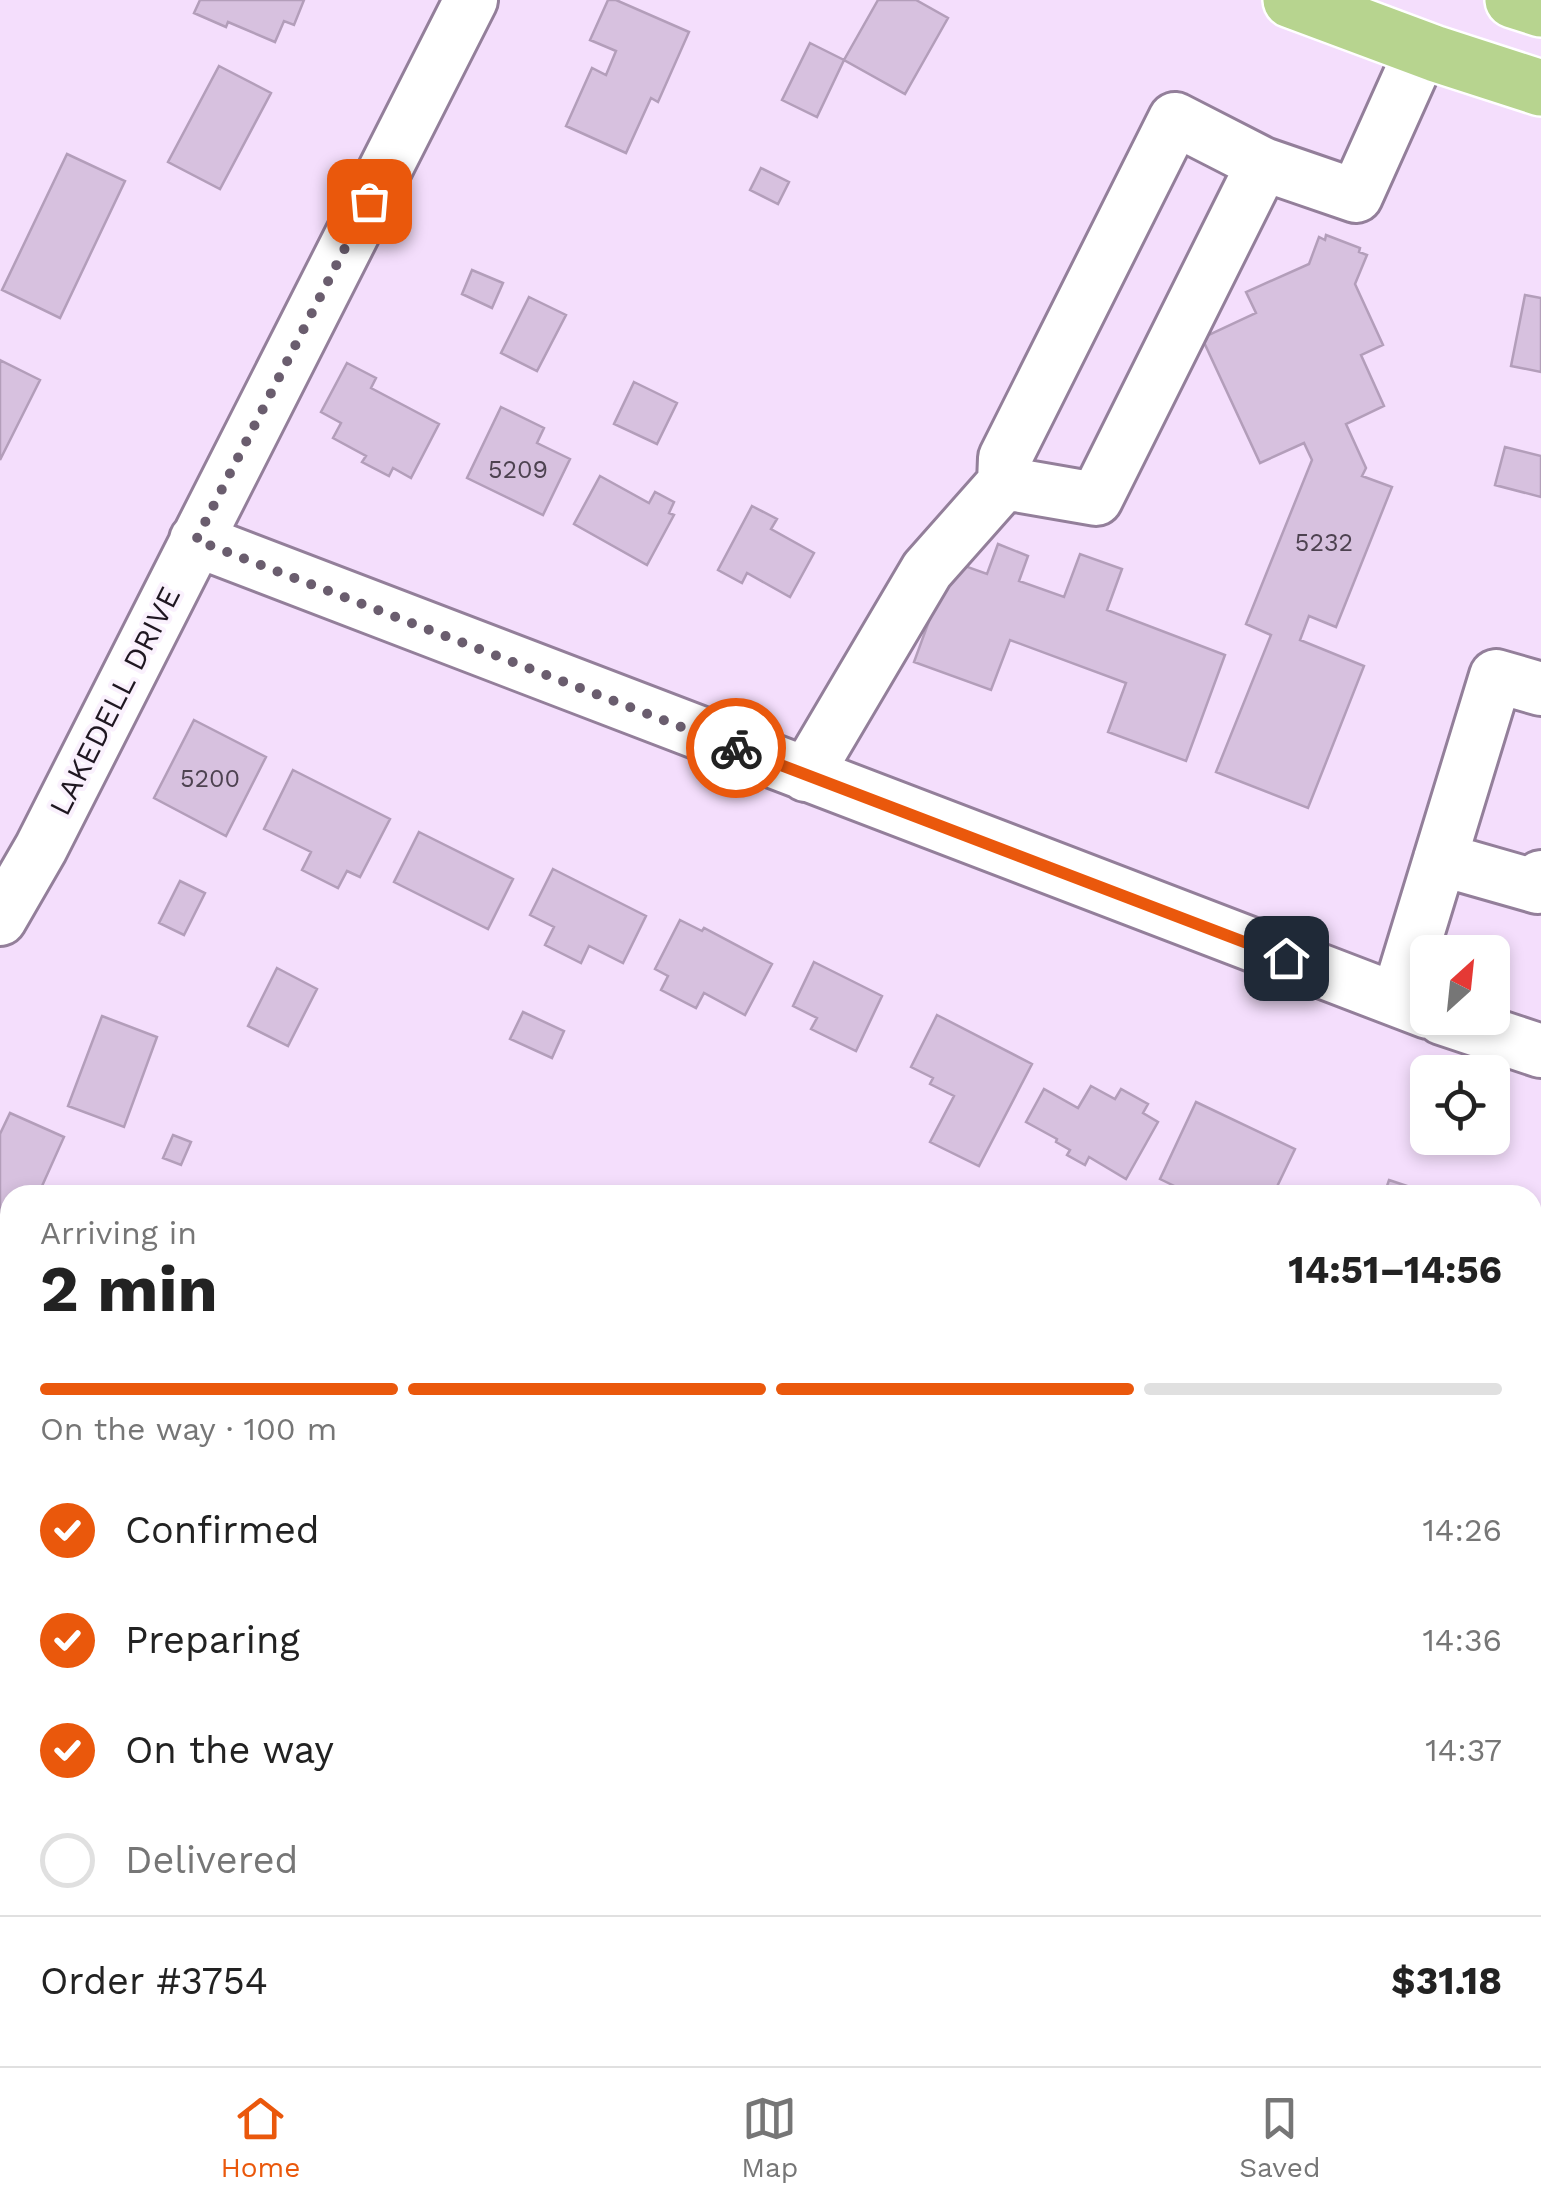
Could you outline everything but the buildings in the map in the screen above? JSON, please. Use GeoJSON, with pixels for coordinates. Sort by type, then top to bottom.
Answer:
{"type":"FeatureCollection","features":[{"type":"Feature","properties":{"kind":"main road"},"geometry":{"type":"LineString","coordinates":[[1291,0],[1422,50],[1541,88]]}},
{"type":"Feature","properties":{"kind":"main road"},"geometry":{"type":"LineString","coordinates":[[1513,0],[1541,9]]}},
{"type":"Feature","properties":{"kind":"street","name":"LAKEDELL DRIVE"},"geometry":{"type":"LineString","coordinates":[[0,919],[41,848],[471,0]]}},
{"type":"Feature","properties":{"kind":"street"},"geometry":{"type":"LineString","coordinates":[[806,775],[927,570],[1004,484],[1005,458],[1176,119],[1263,164],[1356,196],[1422,50]]}},
{"type":"Feature","properties":{"kind":"street"},"geometry":{"type":"LineString","coordinates":[[1004,484],[1096,499],[1263,164]]}},
{"type":"Feature","properties":{"kind":"street"},"geometry":{"type":"LineString","coordinates":[[196,540],[1410,1005]]}},
{"type":"Feature","properties":{"kind":"street"},"geometry":{"type":"LineString","coordinates":[[1431,935],[1440,859],[1496,676],[1541,689]]}},
{"type":"Feature","properties":{"kind":"street"},"geometry":{"type":"LineString","coordinates":[[1440,859],[1538,887],[1541,877]]}},
{"type":"Feature","properties":{"kind":"street"},"geometry":{"type":"LineString","coordinates":[[1495,1035],[1541,1051]]}},
{"type":"Feature","properties":{"kind":"way so far"},"geometry":{"type":"LineString","coordinates":[[369,201],[196,540],[736,748]]}},
{"type":"Feature","properties":{"kind":"route"},"geometry":{"type":"LineString","coordinates":[[736,748],[1286,958]]}}]}
